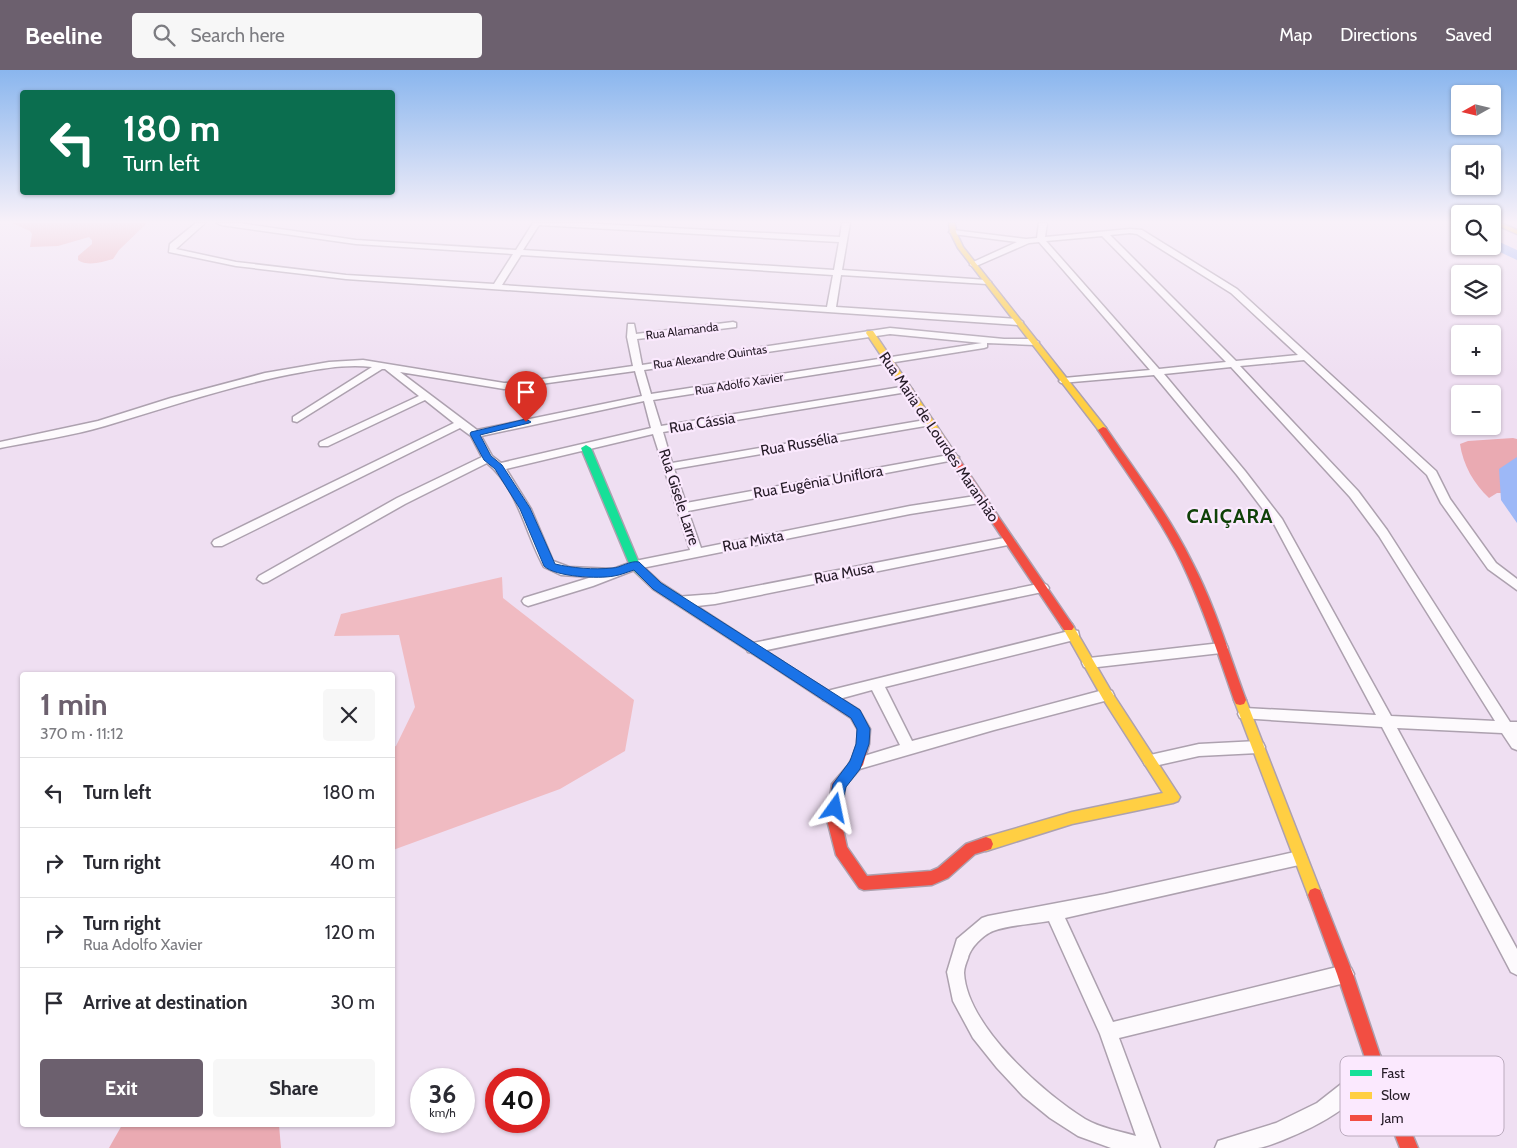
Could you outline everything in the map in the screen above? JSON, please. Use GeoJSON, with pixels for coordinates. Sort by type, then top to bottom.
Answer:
{"type":"FeatureCollection","features":[{"type":"Feature","properties":{"kind":"street"},"geometry":{"type":"LineString","coordinates":[[309,273],[1020,322]]}},
{"type":"Feature","properties":{"kind":"street"},"geometry":{"type":"LineString","coordinates":[[496,287],[505,273]]}},
{"type":"Feature","properties":{"kind":"street"},"geometry":{"type":"LineString","coordinates":[[831,309],[837,273]]}},
{"type":"Feature","properties":{"kind":"street"},"geometry":{"type":"LineString","coordinates":[[842,273],[987,282]]}},
{"type":"Feature","properties":{"kind":"street"},"geometry":{"type":"LineString","coordinates":[[980,273],[1104,432],[1170,532],[1205,603],[1299,858],[1345,974],[1372,1056]]}},
{"type":"Feature","properties":{"kind":"street"},"geometry":{"type":"LineString","coordinates":[[1071,273],[1157,372],[1241,473],[1278,522],[1310,578],[1517,966]]}},
{"type":"Feature","properties":{"kind":"street"},"geometry":{"type":"LineString","coordinates":[[1143,273],[1234,364],[1354,494],[1383,533],[1512,728],[1517,744]]}},
{"type":"Feature","properties":{"kind":"street"},"geometry":{"type":"LineString","coordinates":[[1208,273],[1246,301],[1432,473],[1445,500],[1492,566],[1517,586]]}},
{"type":"Feature","properties":{"kind":"street","name":"Rua Alamanda"},"geometry":{"type":"LineString","coordinates":[[631,337],[733,325]]}},
{"type":"Feature","properties":{"kind":"street","name":"Rua Gisele Larre"},"geometry":{"type":"LineString","coordinates":[[631,326],[631,337],[668,467],[697,552]]}},
{"type":"Feature","properties":{"kind":"street","name":"Rua Alexandre Quintas"},"geometry":{"type":"LineString","coordinates":[[0,445],[100,424],[174,400],[265,376],[344,363],[383,366],[504,386],[522,385],[870,333],[901,331],[1004,342],[1034,342]]}},
{"type":"Feature","properties":{"kind":"street","name":"Rua Maria de Lourdes Maranhão"},"geometry":{"type":"LineString","coordinates":[[856,764],[839,784],[834,820],[841,850],[864,883],[932,878],[943,873],[971,849],[995,840],[1072,818],[1173,797],[1107,695],[1073,635],[1043,588],[1009,541],[870,333]]}},
{"type":"Feature","properties":{"kind":"street","name":"Rua Adolfo Xavier"},"geometry":{"type":"LineString","coordinates":[[475,434],[543,417],[648,398],[1004,342]]}},
{"type":"Feature","properties":{"kind":"street"},"geometry":{"type":"LineString","coordinates":[[1064,381],[1308,357]]}},
{"type":"Feature","properties":{"kind":"street"},"geometry":{"type":"LineString","coordinates":[[297,419],[383,366],[475,434],[488,458],[499,467],[525,508],[548,564],[551,567],[567,571],[614,572]]}},
{"type":"Feature","properties":{"kind":"street","name":"Rua Cássia"},"geometry":{"type":"LineString","coordinates":[[499,467],[658,430],[907,389]]}},
{"type":"Feature","properties":{"kind":"street"},"geometry":{"type":"LineString","coordinates":[[324,444],[426,396]]}},
{"type":"Feature","properties":{"kind":"street","name":"Rua Russélia"},"geometry":{"type":"LineString","coordinates":[[668,467],[930,422]]}},
{"type":"Feature","properties":{"kind":"street"},"geometry":{"type":"LineString","coordinates":[[218,543],[462,423]]}},
{"type":"Feature","properties":{"kind":"street"},"geometry":{"type":"LineString","coordinates":[[586,448],[636,565],[657,586],[856,714],[864,729],[863,744],[856,764]]}},
{"type":"Feature","properties":{"kind":"street","name":"Rua Eugênia Uniflora"},"geometry":{"type":"LineString","coordinates":[[682,508],[954,457]]}},
{"type":"Feature","properties":{"kind":"street"},"geometry":{"type":"LineString","coordinates":[[263,579],[400,501],[488,458]]}},
{"type":"Feature","properties":{"kind":"street","name":"Rua Mixta"},"geometry":{"type":"LineString","coordinates":[[528,601],[589,583],[636,565],[910,510],[982,499]]}},
{"type":"Feature","properties":{"kind":"street","name":"Rua Musa"},"geometry":{"type":"LineString","coordinates":[[679,600],[688,602],[715,599],[1009,541]]}},
{"type":"Feature","properties":{"kind":"street"},"geometry":{"type":"LineString","coordinates":[[753,648],[1043,588]]}},
{"type":"Feature","properties":{"kind":"street"},"geometry":{"type":"LineString","coordinates":[[828,696],[1073,635]]}},
{"type":"Feature","properties":{"kind":"street"},"geometry":{"type":"LineString","coordinates":[[1089,663],[1221,648]]}},
{"type":"Feature","properties":{"kind":"street"},"geometry":{"type":"LineString","coordinates":[[876,684],[909,749]]}},
{"type":"Feature","properties":{"kind":"street"},"geometry":{"type":"LineString","coordinates":[[856,764],[994,724],[1107,695]]}},
{"type":"Feature","properties":{"kind":"street"},"geometry":{"type":"LineString","coordinates":[[1245,714],[1512,728]]}},
{"type":"Feature","properties":{"kind":"street"},"geometry":{"type":"LineString","coordinates":[[1150,762],[1200,750],[1258,747]]}},
{"type":"Feature","properties":{"kind":"street"},"geometry":{"type":"LineString","coordinates":[[1144,1148],[1080,1127],[1013,1074],[977,1030],[956,988],[956,960],[963,943],[972,933],[988,924],[1054,912],[1299,858]]}},
{"type":"Feature","properties":{"kind":"street"},"geometry":{"type":"LineString","coordinates":[[1054,912],[1108,1032],[1150,1148]]}},
{"type":"Feature","properties":{"kind":"street"},"geometry":{"type":"LineString","coordinates":[[1108,1032],[1345,974]]}},
{"type":"Feature","properties":{"kind":"street"},"geometry":{"type":"LineString","coordinates":[[1225,1148],[1304,1122],[1330,1108],[1340,1099]]}},
{"type":"Feature","properties":{"kind":"street"},"geometry":{"type":"LineString","coordinates":[[1404,1136],[1409,1148]]}},
{"type":"Feature","properties":{"kind":"shaded area"},"geometry":{"type":"Polygon","coordinates":[[[1517,439],[1517,459],[1509,493],[1497,493],[1489,498],[1470,474],[1460,444],[1468,441],[1517,439]]]}},
{"type":"Feature","properties":{"kind":"shaded area"},"geometry":{"type":"Polygon","coordinates":[[[502,577],[503,598],[634,700],[625,751],[560,789],[395,849],[395,746],[415,707],[399,635],[334,636],[341,614],[502,577]]]}},
{"type":"Feature","properties":{"kind":"shaded area"},"geometry":{"type":"Polygon","coordinates":[[[121,1127],[279,1127],[281,1148],[109,1148],[121,1127]]]}},
{"type":"Feature","properties":{"kind":"water"},"geometry":{"type":"Polygon","coordinates":[[[1517,457],[1517,523],[1501,500],[1499,469],[1517,457]]]}},
{"type":"Feature","properties":{"kind":"traffic: fast"},"geometry":{"type":"LineString","coordinates":[[586,448],[635,565],[657,586],[779,665]]}},
{"type":"Feature","properties":{"kind":"traffic: slow"},"geometry":{"type":"LineString","coordinates":[[981,273],[1103,430]]}},
{"type":"Feature","properties":{"kind":"traffic: slow"},"geometry":{"type":"LineString","coordinates":[[870,333],[956,461]]}},
{"type":"Feature","properties":{"kind":"traffic: slow"},"geometry":{"type":"LineString","coordinates":[[986,844],[1072,818],[1173,797],[1107,695],[1068,627]]}},
{"type":"Feature","properties":{"kind":"traffic: slow"},"geometry":{"type":"LineString","coordinates":[[1240,700],[1315,895]]}},
{"type":"Feature","properties":{"kind":"traffic: jam"},"geometry":{"type":"LineString","coordinates":[[1103,430],[1170,532],[1187,562],[1205,603],[1240,700]]}},
{"type":"Feature","properties":{"kind":"traffic: jam"},"geometry":{"type":"LineString","coordinates":[[956,461],[1068,627]]}},
{"type":"Feature","properties":{"kind":"traffic: jam"},"geometry":{"type":"LineString","coordinates":[[779,665],[855,714],[864,729],[863,744],[856,765],[839,784],[834,820],[841,850],[864,883],[932,878],[943,873],[971,849],[986,844]]}},
{"type":"Feature","properties":{"kind":"traffic: jam"},"geometry":{"type":"LineString","coordinates":[[1315,895],[1345,974],[1372,1056]]}},
{"type":"Feature","properties":{"kind":"traffic: jam"},"geometry":{"type":"LineString","coordinates":[[1404,1136],[1409,1148]]}},
{"type":"Feature","properties":{"kind":"district","name":"CAIÇARA"},"geometry":{"type":"Point","coordinates":[1230,516]}},
{"type":"Feature","properties":{"kind":"route"},"geometry":{"type":"LineString","coordinates":[[526,422],[475,434],[488,458],[499,467],[525,508],[548,564],[551,567],[567,571],[614,572],[636,565],[657,586],[856,714],[864,729],[863,744],[856,764],[839,784],[835,808]]}}]}
